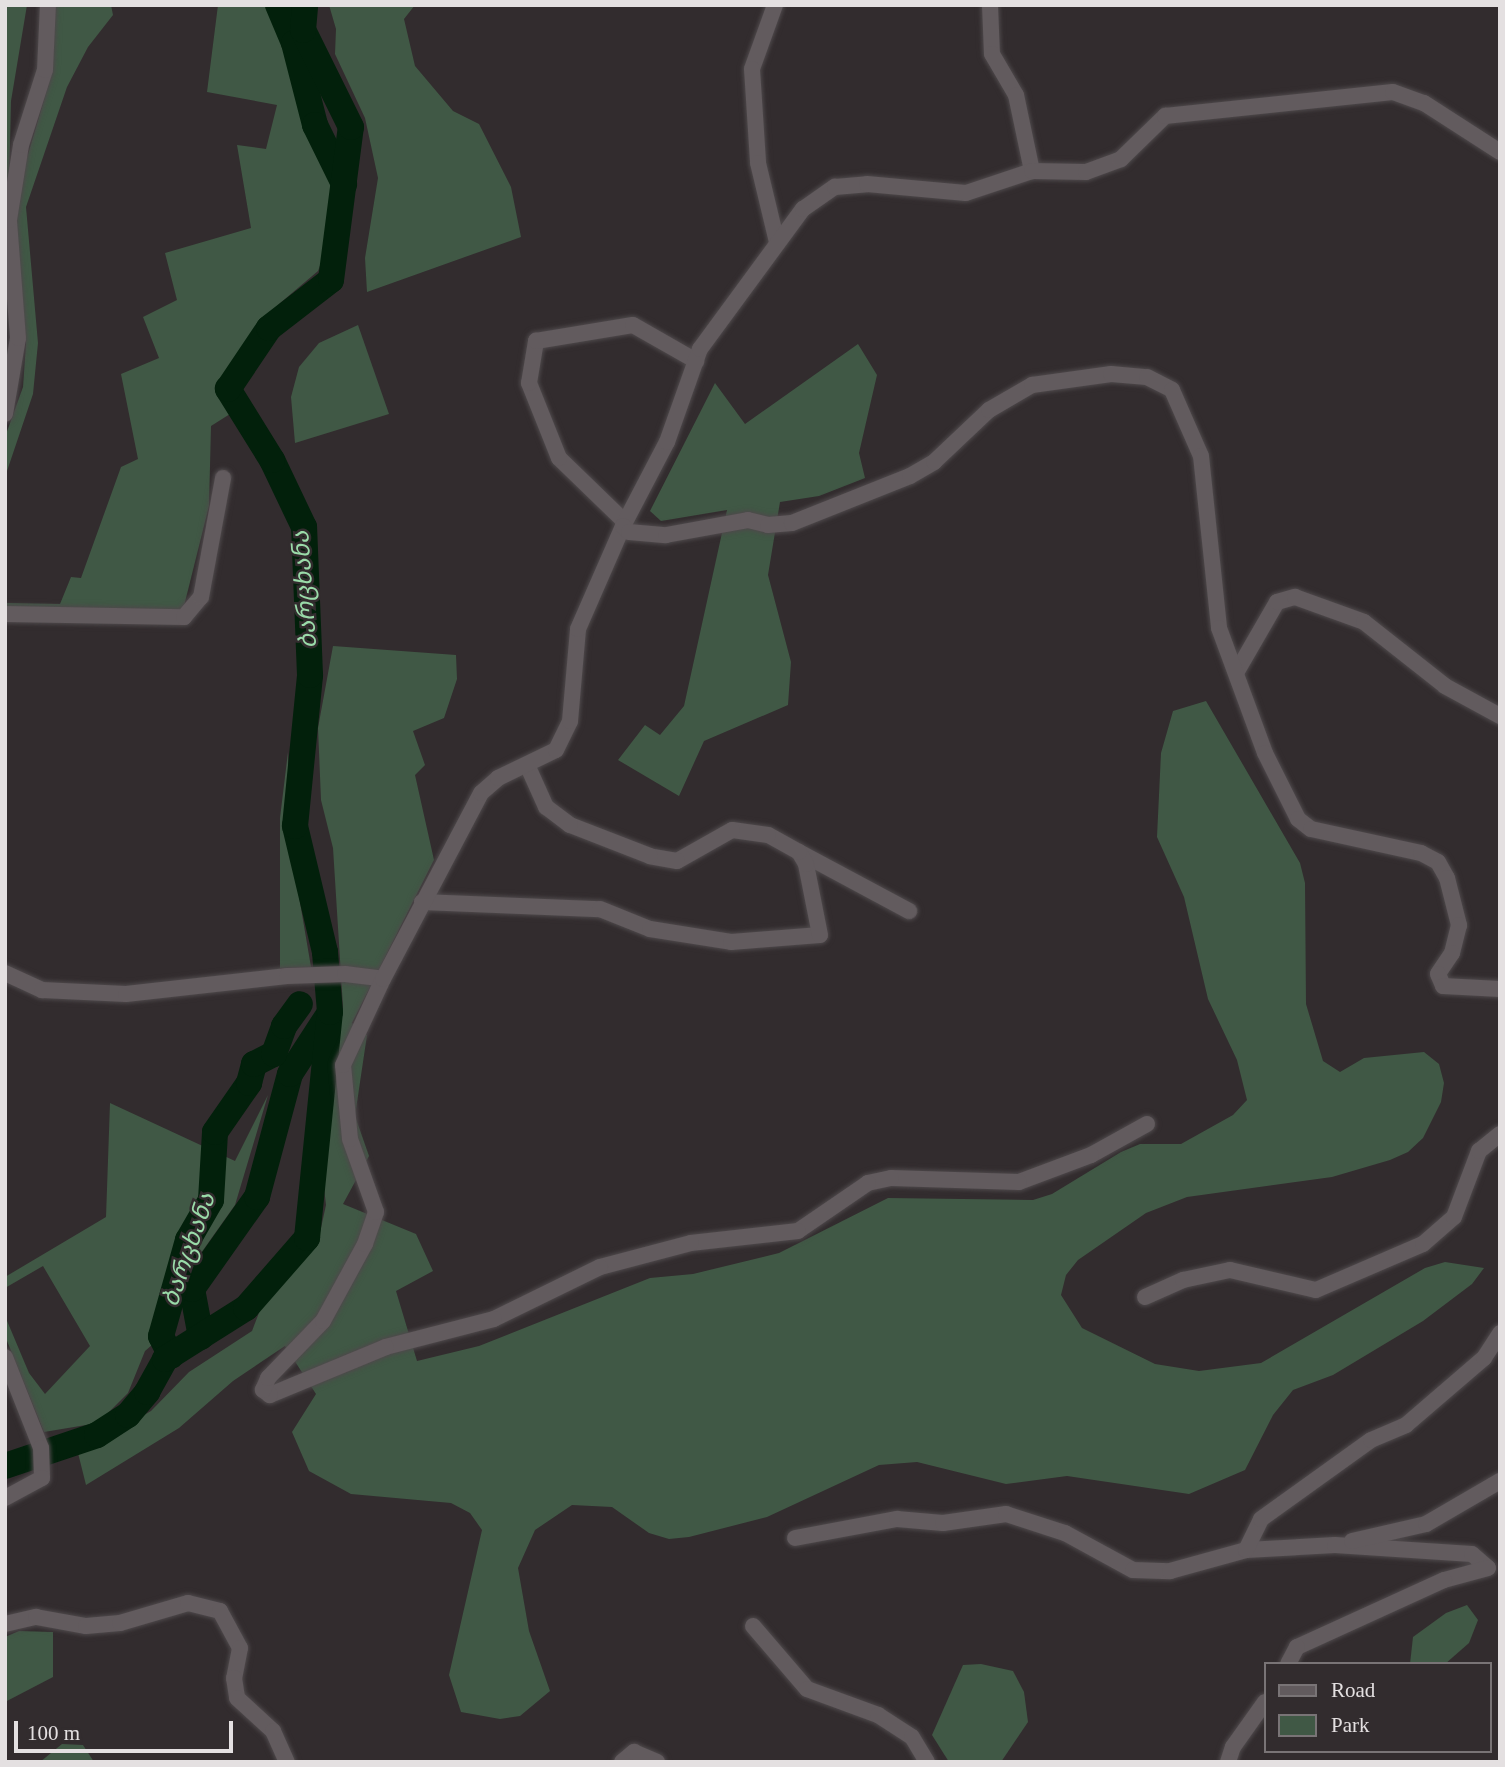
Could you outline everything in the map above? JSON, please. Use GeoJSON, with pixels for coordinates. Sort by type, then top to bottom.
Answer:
{"type":"FeatureCollection","features":[{"type":"Feature","properties":{"kind":"street"},"geometry":{"type":"LineString","coordinates":[[5,414],[18,338],[9,220],[21,145],[45,69],[48,5]]}},
{"type":"Feature","properties":{"kind":"street"},"geometry":{"type":"LineString","coordinates":[[775,5],[752,69],[758,163],[777,242]]}},
{"type":"Feature","properties":{"kind":"street"},"geometry":{"type":"LineString","coordinates":[[990,5],[992,54],[1016,95],[1032,171]]}},
{"type":"Feature","properties":{"kind":"street"},"geometry":{"type":"LineString","coordinates":[[1147,1124],[1091,1155],[1019,1182],[891,1178],[869,1183],[798,1231],[691,1243],[600,1267],[494,1319],[386,1347],[270,1395],[263,1390],[268,1378],[323,1321],[365,1244],[376,1212],[350,1139],[343,1065],[422,902],[481,793],[498,778],[528,767],[556,750],[570,721],[578,629],[624,524],[667,442],[700,349],[803,209],[835,187],[867,184],[966,193],[1032,171],[1086,172],[1121,159],[1165,116],[1393,92],[1424,103],[1500,152]]}},
{"type":"Feature","properties":{"kind":"street"},"geometry":{"type":"LineString","coordinates":[[696,361],[633,325],[536,341],[529,383],[559,458],[629,532],[666,535],[748,520],[768,525],[792,523],[910,476],[934,462],[989,410],[1032,385],[1111,374],[1147,377],[1172,390],[1201,456],[1219,628],[1265,753],[1298,819],[1311,829],[1421,853],[1438,862],[1459,925],[1452,953],[1438,974],[1443,986],[1500,989]]}},
{"type":"Feature","properties":{"kind":"street"},"geometry":{"type":"LineString","coordinates":[[5,614],[184,617],[201,597],[223,478]]}},
{"type":"Feature","properties":{"kind":"street"},"geometry":{"type":"LineString","coordinates":[[1236,673],[1278,602],[1295,597],[1364,622],[1444,686],[1500,716]]}},
{"type":"Feature","properties":{"kind":"street"},"geometry":{"type":"LineString","coordinates":[[528,767],[545,807],[570,825],[650,856],[677,861],[732,830],[768,835],[909,911]]}},
{"type":"Feature","properties":{"kind":"street"},"geometry":{"type":"LineString","coordinates":[[422,902],[600,909],[650,929],[731,942],[820,934],[806,864],[799,852]]}},
{"type":"Feature","properties":{"kind":"street"},"geometry":{"type":"LineString","coordinates":[[5,973],[42,990],[127,994],[304,975],[345,974],[383,979]]}},
{"type":"Feature","properties":{"kind":"street"},"geometry":{"type":"LineString","coordinates":[[1145,1297],[1183,1280],[1230,1270],[1316,1290],[1423,1244],[1454,1217],[1479,1151],[1500,1134]]}},
{"type":"Feature","properties":{"kind":"street"},"geometry":{"type":"LineString","coordinates":[[1246,1550],[1261,1519],[1371,1440],[1406,1425],[1485,1358],[1500,1333]]}},
{"type":"Feature","properties":{"kind":"street"},"geometry":{"type":"LineString","coordinates":[[5,1357],[41,1448],[42,1478],[5,1497]]}},
{"type":"Feature","properties":{"kind":"street"},"geometry":{"type":"LineString","coordinates":[[1335,1545],[1426,1524],[1500,1481]]}},
{"type":"Feature","properties":{"kind":"street"},"geometry":{"type":"LineString","coordinates":[[795,1538],[897,1519],[943,1523],[1006,1514],[1065,1533],[1133,1570],[1170,1571],[1246,1550],[1335,1545],[1472,1555],[1488,1568],[1444,1580],[1297,1647],[1289,1662]]}},
{"type":"Feature","properties":{"kind":"street"},"geometry":{"type":"LineString","coordinates":[[5,1624],[36,1617],[86,1626],[120,1623],[188,1603],[220,1611],[240,1648],[234,1678],[237,1698],[273,1731],[286,1762]]}},
{"type":"Feature","properties":{"kind":"street"},"geometry":{"type":"LineString","coordinates":[[753,1626],[807,1689],[878,1715],[912,1737],[927,1762]]}},
{"type":"Feature","properties":{"kind":"street"},"geometry":{"type":"LineString","coordinates":[[1228,1762],[1233,1747],[1264,1703]]}},
{"type":"Feature","properties":{"kind":"street"},"geometry":{"type":"LineString","coordinates":[[622,1762],[634,1752],[657,1762]]}},
{"type":"Feature","properties":{"kind":"green space"},"geometry":{"type":"Polygon","coordinates":[[[5,5],[27,5],[11,101],[5,367],[5,5]]]}},
{"type":"Feature","properties":{"kind":"green space"},"geometry":{"type":"Polygon","coordinates":[[[55,5],[111,5],[113,15],[88,47],[67,87],[26,207],[38,343],[33,394],[5,477],[5,437],[23,387],[26,343],[15,218],[21,178],[52,73],[55,5]]]}},
{"type":"Feature","properties":{"kind":"green space"},"geometry":{"type":"Polygon","coordinates":[[[218,5],[269,5],[310,131],[336,186],[330,239],[318,271],[279,304],[224,377],[220,393],[230,414],[211,426],[209,506],[183,610],[5,608],[5,603],[60,604],[71,577],[81,578],[121,467],[138,459],[121,374],[159,358],[143,317],[177,300],[165,253],[251,228],[237,145],[266,149],[277,105],[207,92],[218,5]]]}},
{"type":"Feature","properties":{"kind":"green space"},"geometry":{"type":"Polygon","coordinates":[[[329,5],[415,5],[404,19],[415,66],[453,111],[479,124],[511,187],[521,237],[367,292],[365,258],[378,178],[365,118],[335,54],[336,29],[329,5]]]}},
{"type":"Feature","properties":{"kind":"green space"},"geometry":{"type":"Polygon","coordinates":[[[358,325],[389,414],[295,443],[291,397],[299,367],[319,343],[358,325]]]}},
{"type":"Feature","properties":{"kind":"green space"},"geometry":{"type":"Polygon","coordinates":[[[858,344],[877,375],[859,453],[865,478],[819,496],[780,502],[768,575],[791,662],[788,705],[704,741],[679,796],[618,760],[645,725],[660,735],[684,706],[727,510],[661,521],[650,511],[715,383],[745,424],[858,344]]]}},
{"type":"Feature","properties":{"kind":"green space"},"geometry":{"type":"Polygon","coordinates":[[[333,646],[456,655],[457,679],[444,718],[413,731],[425,765],[415,775],[434,860],[352,1023],[367,1035],[355,1116],[369,1156],[343,1204],[416,1234],[433,1271],[396,1291],[417,1361],[479,1346],[650,1278],[693,1274],[779,1253],[888,1198],[1033,1200],[1052,1194],[1121,1152],[1140,1144],[1181,1144],[1233,1115],[1247,1100],[1237,1060],[1208,999],[1184,897],[1157,837],[1161,753],[1173,711],[1206,701],[1300,863],[1305,883],[1306,1004],[1323,1061],[1340,1072],[1364,1058],[1424,1052],[1439,1064],[1444,1083],[1441,1102],[1423,1138],[1408,1152],[1390,1160],[1332,1177],[1187,1197],[1146,1213],[1078,1260],[1066,1275],[1061,1295],[1082,1328],[1155,1364],[1199,1371],[1261,1363],[1425,1268],[1445,1262],[1484,1268],[1472,1284],[1423,1321],[1333,1375],[1293,1390],[1273,1415],[1245,1470],[1189,1494],[1067,1476],[1006,1484],[917,1462],[879,1465],[767,1517],[689,1537],[669,1539],[649,1533],[612,1507],[572,1505],[535,1530],[518,1568],[529,1631],[550,1691],[520,1716],[500,1719],[461,1712],[449,1675],[482,1530],[470,1513],[451,1503],[351,1494],[309,1471],[292,1432],[316,1394],[285,1346],[233,1381],[179,1428],[86,1485],[78,1453],[151,1411],[189,1372],[252,1331],[267,1292],[289,1274],[319,1237],[326,1205],[321,1162],[326,1105],[343,1007],[333,848],[321,800],[318,728],[333,646]]]}},
{"type":"Feature","properties":{"kind":"green space"},"geometry":{"type":"Polygon","coordinates":[[[288,752],[288,832],[311,967],[280,968],[280,818],[288,752]]]}},
{"type":"Feature","properties":{"kind":"green space"},"geometry":{"type":"Polygon","coordinates":[[[268,1095],[235,1205],[189,1270],[174,1326],[145,1351],[128,1393],[98,1423],[44,1432],[5,1336],[5,1316],[29,1373],[45,1394],[90,1346],[43,1266],[5,1288],[5,1277],[106,1217],[110,1103],[235,1161],[268,1095]]]}},
{"type":"Feature","properties":{"kind":"green space"},"geometry":{"type":"Polygon","coordinates":[[[1467,1605],[1478,1620],[1469,1643],[1447,1662],[1410,1662],[1413,1637],[1446,1613],[1467,1605]]]}},
{"type":"Feature","properties":{"kind":"green space"},"geometry":{"type":"Polygon","coordinates":[[[19,1631],[53,1632],[53,1677],[5,1702],[5,1637],[19,1631]]]}},
{"type":"Feature","properties":{"kind":"green space"},"geometry":{"type":"Polygon","coordinates":[[[981,1664],[1013,1671],[1024,1692],[1028,1722],[1001,1762],[949,1762],[932,1735],[963,1665],[981,1664]]]}},
{"type":"Feature","properties":{"kind":"green space"},"geometry":{"type":"Polygon","coordinates":[[[62,1744],[83,1745],[94,1762],[40,1762],[62,1744]]]}},
{"type":"Feature","properties":{"kind":"waterway","name":"ბარცხანა"},"geometry":{"type":"LineString","coordinates":[[278,5],[294,43],[315,125],[344,184]]}},
{"type":"Feature","properties":{"kind":"waterway","name":"ბარცხანა"},"geometry":{"type":"LineString","coordinates":[[5,1466],[97,1435],[128,1415],[147,1392],[165,1359],[246,1308],[307,1238],[330,1012],[325,952],[295,826],[310,675],[304,527],[272,460],[228,389],[269,328],[331,280],[351,127],[303,30],[305,5]]}},
{"type":"Feature","properties":{"kind":"waterway","name":"ბარცხანა"},"geometry":{"type":"LineString","coordinates":[[171,1356],[161,1336],[188,1240],[211,1200],[215,1132],[249,1083],[254,1064],[274,1054],[284,1026],[300,1004]]}},
{"type":"Feature","properties":{"kind":"waterway","name":"ბარცხანა"},"geometry":{"type":"LineString","coordinates":[[201,1337],[192,1289],[257,1197],[290,1074],[327,1017]]}}]}
